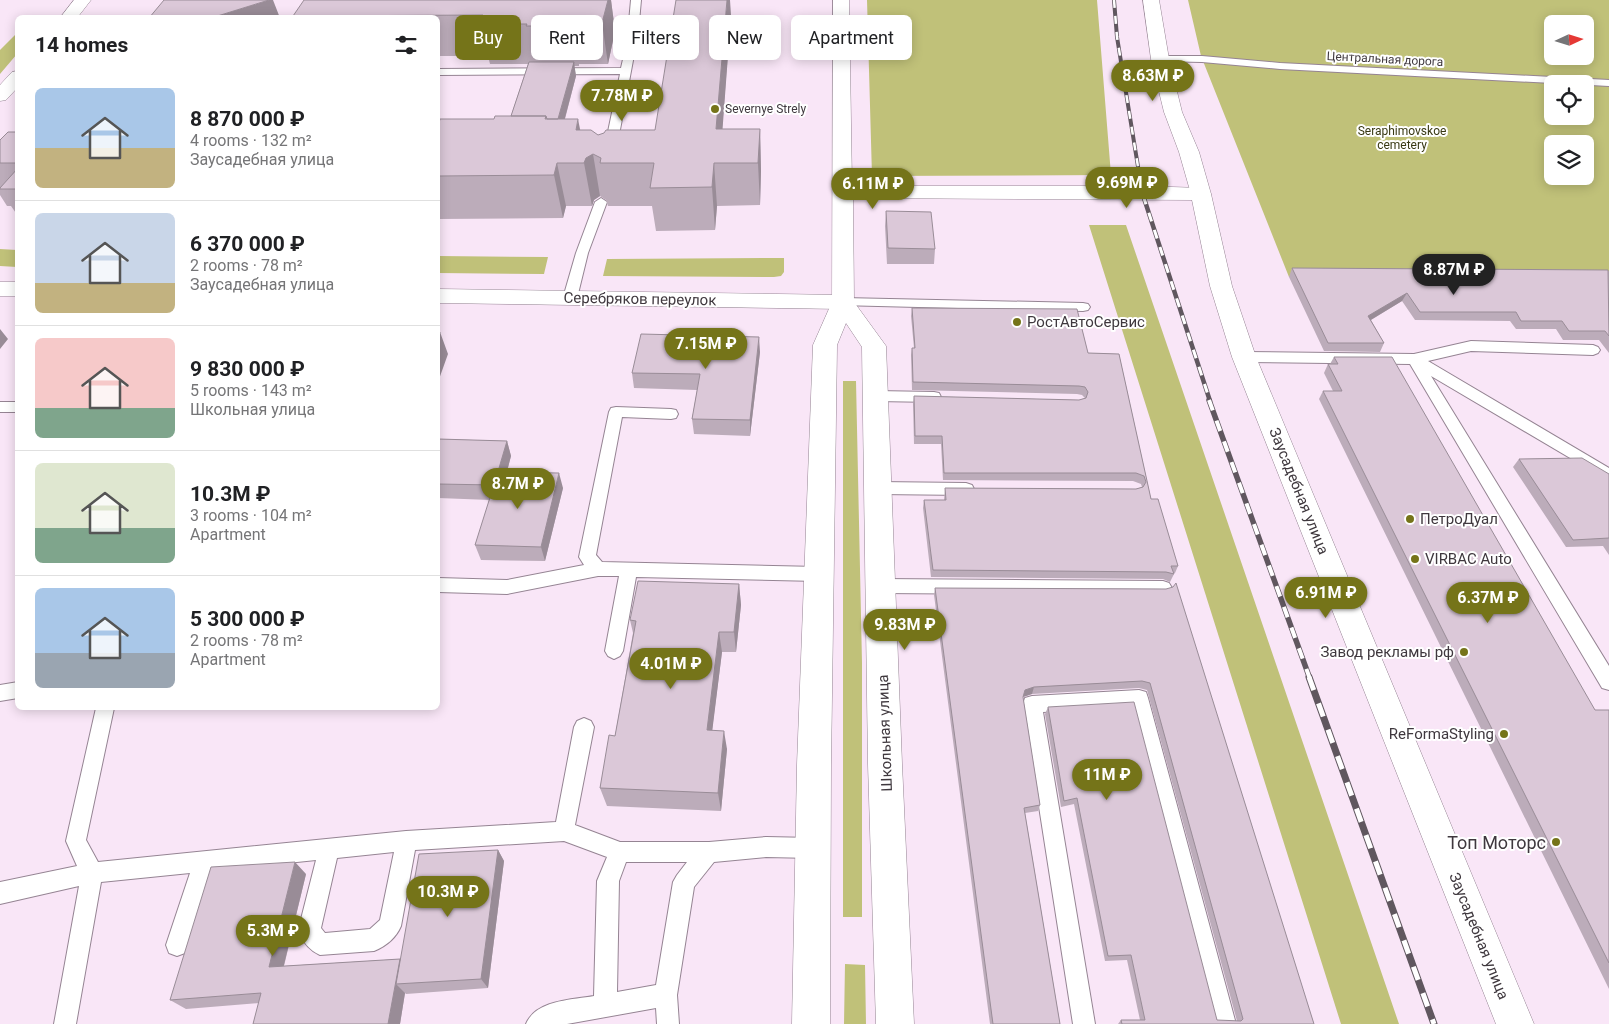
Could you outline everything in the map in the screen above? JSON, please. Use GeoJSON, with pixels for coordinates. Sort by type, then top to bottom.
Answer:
{"type":"FeatureCollection","features":[{"type":"Feature","properties":{"kind":"street"},"geometry":{"type":"LineString","coordinates":[[70,15],[83,0]]}},
{"type":"Feature","properties":{"kind":"street"},"geometry":{"type":"LineString","coordinates":[[811,1024],[818,574],[825,345],[843,302],[841,0]]}},
{"type":"Feature","properties":{"kind":"street","name":"Заусадебная улица"},"geometry":{"type":"LineString","coordinates":[[1151,0],[1160,59],[1173,112],[1189,152],[1201,194],[1221,286],[1244,357],[1515,1024]]}},
{"type":"Feature","properties":{"kind":"street"},"geometry":{"type":"LineString","coordinates":[[0,96],[15,79]]}},
{"type":"Feature","properties":{"kind":"street"},"geometry":{"type":"LineString","coordinates":[[842,192],[1142,192],[1201,194]]}},
{"type":"Feature","properties":{"kind":"street"},"geometry":{"type":"LineString","coordinates":[[0,289],[15,289]]}},
{"type":"Feature","properties":{"kind":"street","name":"Серебряков переулок"},"geometry":{"type":"LineString","coordinates":[[440,296],[843,302]]}},
{"type":"Feature","properties":{"kind":"street","name":"Школьная улица"},"geometry":{"type":"LineString","coordinates":[[843,302],[874,346],[895,1024]]}},
{"type":"Feature","properties":{"kind":"lane"},"geometry":{"type":"LineString","coordinates":[[635,15],[636,0]]}},
{"type":"Feature","properties":{"kind":"lane","name":"Центральная дорога"},"geometry":{"type":"LineString","coordinates":[[1160,59],[1211,59],[1290,66],[1609,83]]}},
{"type":"Feature","properties":{"kind":"lane"},"geometry":{"type":"LineString","coordinates":[[606,157],[628,60]]}},
{"type":"Feature","properties":{"kind":"lane"},"geometry":{"type":"LineString","coordinates":[[440,72],[626,71]]}},
{"type":"Feature","properties":{"kind":"lane"},"geometry":{"type":"LineString","coordinates":[[570,298],[582,253],[601,202]]}},
{"type":"Feature","properties":{"kind":"lane"},"geometry":{"type":"LineString","coordinates":[[843,302],[1083,307]]}},
{"type":"Feature","properties":{"kind":"lane"},"geometry":{"type":"LineString","coordinates":[[1244,357],[1414,359],[1471,346],[1593,350]]}},
{"type":"Feature","properties":{"kind":"lane"},"geometry":{"type":"LineString","coordinates":[[1414,359],[1609,475]]}},
{"type":"Feature","properties":{"kind":"lane"},"geometry":{"type":"LineString","coordinates":[[1414,359],[1609,682]]}},
{"type":"Feature","properties":{"kind":"lane"},"geometry":{"type":"LineString","coordinates":[[876,396],[950,398]]}},
{"type":"Feature","properties":{"kind":"lane"},"geometry":{"type":"LineString","coordinates":[[0,407],[15,407]]}},
{"type":"Feature","properties":{"kind":"lane"},"geometry":{"type":"LineString","coordinates":[[598,569],[586,558],[616,412],[671,414]]}},
{"type":"Feature","properties":{"kind":"lane"},"geometry":{"type":"LineString","coordinates":[[878,488],[986,489]]}},
{"type":"Feature","properties":{"kind":"lane"},"geometry":{"type":"LineString","coordinates":[[440,585],[507,587],[598,569],[818,574]]}},
{"type":"Feature","properties":{"kind":"lane"},"geometry":{"type":"LineString","coordinates":[[614,651],[629,570]]}},
{"type":"Feature","properties":{"kind":"lane"},"geometry":{"type":"LineString","coordinates":[[880,586],[1163,588]]}},
{"type":"Feature","properties":{"kind":"lane"},"geometry":{"type":"LineString","coordinates":[[0,693],[15,690]]}},
{"type":"Feature","properties":{"kind":"lane"},"geometry":{"type":"LineString","coordinates":[[1084,1024],[1032,704],[1139,698],[1224,1024]]}},
{"type":"Feature","properties":{"kind":"lane"},"geometry":{"type":"LineString","coordinates":[[65,1024],[92,873],[76,841],[105,710]]}},
{"type":"Feature","properties":{"kind":"lane"},"geometry":{"type":"LineString","coordinates":[[564,831],[584,727]]}},
{"type":"Feature","properties":{"kind":"lane"},"geometry":{"type":"LineString","coordinates":[[0,893],[92,873],[406,841],[564,831],[620,852],[709,852],[766,847],[813,848]]}},
{"type":"Feature","properties":{"kind":"lane"},"geometry":{"type":"LineString","coordinates":[[329,849],[309,931],[320,944],[374,940],[390,926],[406,841]]}},
{"type":"Feature","properties":{"kind":"lane"},"geometry":{"type":"LineString","coordinates":[[605,1006],[608,881],[620,852]]}},
{"type":"Feature","properties":{"kind":"lane"},"geometry":{"type":"LineString","coordinates":[[668,1024],[666,994],[684,882],[709,852]]}},
{"type":"Feature","properties":{"kind":"lane"},"geometry":{"type":"LineString","coordinates":[[177,945],[204,862]]}},
{"type":"Feature","properties":{"kind":"lane"},"geometry":{"type":"LineString","coordinates":[[537,1024],[548,1016],[666,994]]}},
{"type":"Feature","properties":{"kind":"green space"},"geometry":{"type":"Polygon","coordinates":[[[867,0],[1097,0],[1111,175],[872,176],[869,60],[912,60],[912,15],[867,15],[867,0]]]}},
{"type":"Feature","properties":{"kind":"green space","name":"Seraphimovskoe cemetery"},"geometry":{"type":"Polygon","coordinates":[[[1188,0],[1609,0],[1609,283],[1603,275],[1289,277],[1201,56],[1188,0]]]}},
{"type":"Feature","properties":{"kind":"green space"},"geometry":{"type":"Polygon","coordinates":[[[15,35],[15,56],[0,74],[0,50],[15,35]]]}},
{"type":"Feature","properties":{"kind":"green space"},"geometry":{"type":"Polygon","coordinates":[[[1089,225],[1126,225],[1399,1024],[1341,1024],[1089,225]]]}},
{"type":"Feature","properties":{"kind":"green space"},"geometry":{"type":"Polygon","coordinates":[[[0,249],[15,250],[15,267],[0,266],[0,249]]]}},
{"type":"Feature","properties":{"kind":"green space"},"geometry":{"type":"Polygon","coordinates":[[[440,256],[548,257],[544,274],[440,273],[440,256]]]}},
{"type":"Feature","properties":{"kind":"green space"},"geometry":{"type":"Polygon","coordinates":[[[784,258],[784,272],[781,276],[774,277],[603,276],[607,259],[784,258]]]}},
{"type":"Feature","properties":{"kind":"green space"},"geometry":{"type":"Polygon","coordinates":[[[843,381],[856,381],[862,663],[862,917],[843,917],[843,381]]]}},
{"type":"Feature","properties":{"kind":"green space"},"geometry":{"type":"Polygon","coordinates":[[[845,964],[865,965],[866,1024],[844,1024],[845,964]]]}},
{"type":"Feature","properties":{"kind":"building"},"geometry":{"type":"Polygon","coordinates":[[[164,0],[269,0],[221,15],[152,15],[164,0]]]}},
{"type":"Feature","properties":{"kind":"building"},"geometry":{"type":"Polygon","coordinates":[[[304,0],[608,0],[603,19],[603,15],[531,15],[531,26],[521,24],[521,15],[294,15],[304,0]]]}},
{"type":"Feature","properties":{"kind":"building"},"geometry":{"type":"Polygon","coordinates":[[[676,0],[727,0],[726,15],[709,15],[709,60],[722,60],[716,129],[760,129],[758,163],[714,163],[712,187],[650,188],[654,163],[600,163],[601,158],[593,154],[586,158],[584,163],[557,163],[554,175],[440,176],[440,119],[494,119],[495,116],[546,116],[545,119],[578,119],[576,130],[591,130],[598,135],[606,130],[655,130],[666,60],[699,60],[699,15],[674,15],[676,0]]]}},
{"type":"Feature","properties":{"kind":"building"},"geometry":{"type":"Polygon","coordinates":[[[529,62],[574,62],[558,119],[547,119],[546,116],[511,116],[529,62]]]}},
{"type":"Feature","properties":{"kind":"building"},"geometry":{"type":"Polygon","coordinates":[[[8,132],[15,132],[15,163],[0,163],[0,140],[8,132]]]}},
{"type":"Feature","properties":{"kind":"building"},"geometry":{"type":"Polygon","coordinates":[[[15,171],[15,189],[0,188],[15,171]]]}},
{"type":"Feature","properties":{"kind":"building"},"geometry":{"type":"Polygon","coordinates":[[[886,211],[931,212],[935,249],[888,248],[886,211]]]}},
{"type":"Feature","properties":{"kind":"building"},"geometry":{"type":"Polygon","coordinates":[[[1292,268],[1608,270],[1609,336],[1605,331],[1569,331],[1562,321],[1521,321],[1516,312],[1420,312],[1407,293],[1368,316],[1384,343],[1328,343],[1292,268]]]}},
{"type":"Feature","properties":{"kind":"building"},"geometry":{"type":"Polygon","coordinates":[[[912,308],[1077,309],[1088,353],[1119,354],[1151,499],[1158,499],[1178,566],[1171,566],[1174,574],[1166,572],[933,570],[924,500],[946,500],[945,488],[1136,489],[1143,487],[1146,482],[1144,476],[1136,473],[944,473],[942,436],[915,436],[914,396],[1079,400],[1086,398],[1088,392],[1085,387],[1079,386],[913,382],[912,348],[915,348],[912,308]]]}},
{"type":"Feature","properties":{"kind":"building"},"geometry":{"type":"Polygon","coordinates":[[[641,334],[759,337],[750,420],[692,419],[700,374],[632,373],[641,334]]]}},
{"type":"Feature","properties":{"kind":"building"},"geometry":{"type":"Polygon","coordinates":[[[1334,357],[1392,357],[1595,710],[1609,710],[1609,963],[1323,391],[1342,391],[1328,364],[1338,364],[1334,357]]]}},
{"type":"Feature","properties":{"kind":"building"},"geometry":{"type":"Polygon","coordinates":[[[440,439],[507,441],[494,485],[440,484],[440,439]]]}},
{"type":"Feature","properties":{"kind":"building"},"geometry":{"type":"Polygon","coordinates":[[[1582,458],[1609,474],[1609,538],[1573,540],[1519,459],[1582,458]]]}},
{"type":"Feature","properties":{"kind":"building"},"geometry":{"type":"Polygon","coordinates":[[[498,472],[559,473],[541,547],[475,545],[498,472]]]}},
{"type":"Feature","properties":{"kind":"building"},"geometry":{"type":"Polygon","coordinates":[[[638,581],[739,584],[734,632],[719,632],[707,730],[724,731],[718,793],[600,788],[609,735],[615,736],[636,621],[630,620],[638,581]]]}},
{"type":"Feature","properties":{"kind":"building"},"geometry":{"type":"Polygon","coordinates":[[[1176,583],[1314,1024],[1122,1024],[1121,1020],[1145,1020],[1131,955],[1108,956],[1077,798],[1064,801],[1048,707],[1134,702],[1217,1020],[1241,1021],[1243,1019],[1150,683],[1142,681],[1034,687],[1025,690],[1023,697],[1040,805],[1024,808],[1060,1024],[993,1024],[935,588],[1166,589],[1173,587],[1176,583]]]}},
{"type":"Feature","properties":{"kind":"building"},"geometry":{"type":"Polygon","coordinates":[[[498,850],[481,979],[396,984],[419,854],[498,850]]]}},
{"type":"Feature","properties":{"kind":"building"},"geometry":{"type":"Polygon","coordinates":[[[295,862],[269,967],[400,959],[388,1024],[253,1024],[261,993],[170,1000],[211,867],[295,862]]]}},
{"type":"Feature","properties":{"kind":"railway"},"geometry":{"type":"LineString","coordinates":[[1114,0],[1117,37],[1140,179]]}},
{"type":"Feature","properties":{"kind":"railway"},"geometry":{"type":"LineString","coordinates":[[1140,178],[1142,192],[1210,401]]}},
{"type":"Feature","properties":{"kind":"railway"},"geometry":{"type":"LineString","coordinates":[[1209,400],[1310,679]]}},
{"type":"Feature","properties":{"kind":"railway"},"geometry":{"type":"LineString","coordinates":[[1309,677],[1434,1024]]}},
{"type":"Feature","properties":{"kind":"place","name":"Severnye Strely"},"geometry":{"type":"Point","coordinates":[715,109]}},
{"type":"Feature","properties":{"kind":"place","name":"РостАвтоСервис"},"geometry":{"type":"Point","coordinates":[1017,322]}},
{"type":"Feature","properties":{"kind":"place","name":"ПетроДуал"},"geometry":{"type":"Point","coordinates":[1410,519]}},
{"type":"Feature","properties":{"kind":"place","name":"VIRBAC Auto"},"geometry":{"type":"Point","coordinates":[1415,559]}},
{"type":"Feature","properties":{"kind":"place","name":"Завод рекламы рф"},"geometry":{"type":"Point","coordinates":[1464,652]}},
{"type":"Feature","properties":{"kind":"place","name":"ReFormaStyling"},"geometry":{"type":"Point","coordinates":[1504,734]}},
{"type":"Feature","properties":{"kind":"place","name":"Топ Моторс"},"geometry":{"type":"Point","coordinates":[1556,842]}}]}
